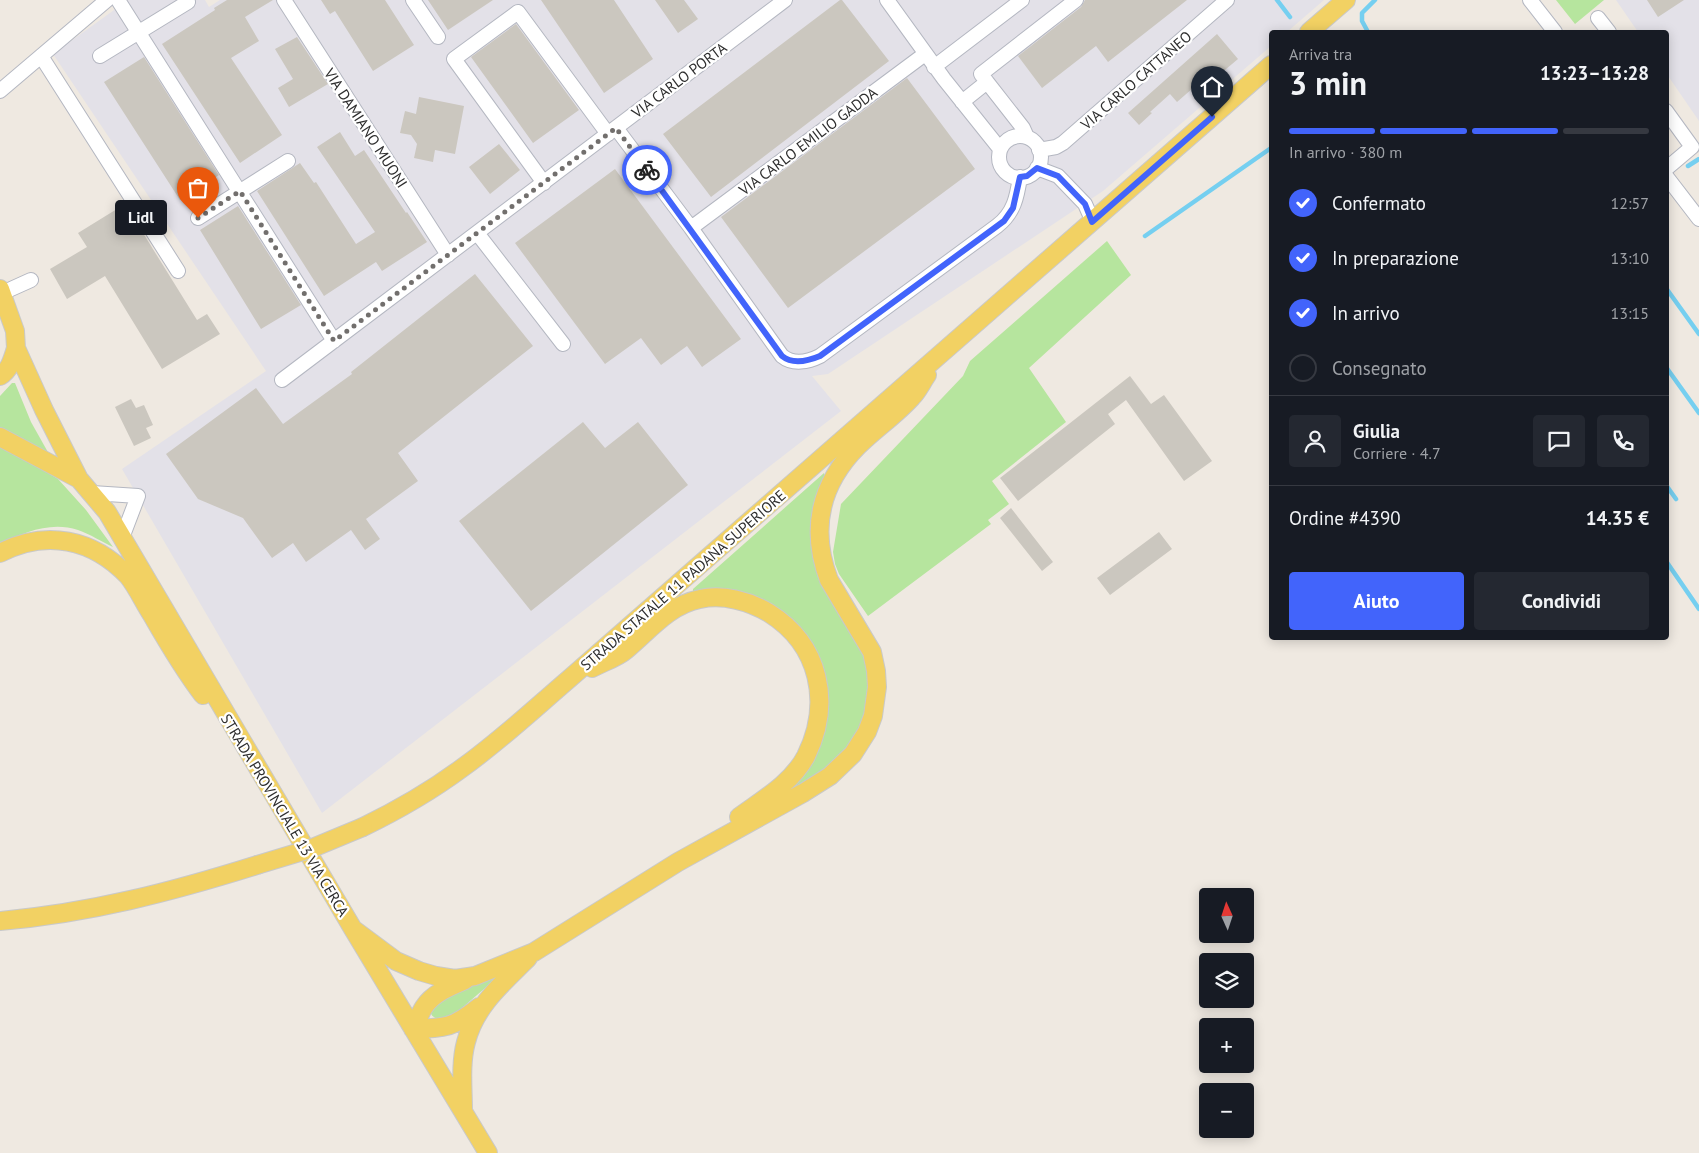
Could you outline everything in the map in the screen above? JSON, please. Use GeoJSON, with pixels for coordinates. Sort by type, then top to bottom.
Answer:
{"type":"FeatureCollection","features":[{"type":"Feature","properties":{"kind":"main road"},"geometry":{"type":"LineString","coordinates":[[1311,30],[1346,0]]}},
{"type":"Feature","properties":{"kind":"main road","name":"STRADA STATALE 11 PADANA SUPERIORE"},"geometry":{"type":"LineString","coordinates":[[0,921],[71,913],[126,902],[188,887],[310,849],[363,827],[413,800],[461,769],[569,679],[1269,67]]}},
{"type":"Feature","properties":{"kind":"main road","name":"STRADA PROVINCIALE 13 VIA CERCA"},"geometry":{"type":"LineString","coordinates":[[1,291],[15,331],[16,348],[44,410],[79,479],[106,512],[122,538],[353,930],[488,1153]]}},
{"type":"Feature","properties":{"kind":"main road"},"geometry":{"type":"LineString","coordinates":[[2,376],[12,362],[16,348]]}},
{"type":"Feature","properties":{"kind":"main road"},"geometry":{"type":"LineString","coordinates":[[413,1029],[428,1002],[449,987],[534,952],[678,862],[803,793],[830,776],[853,754],[867,732],[873,716],[877,695],[877,677],[874,661],[867,643],[826,575],[820,548],[819,518],[836,473],[848,457],[913,397],[938,358]]}},
{"type":"Feature","properties":{"kind":"main road","name":"STRADA PROVINCIALE 13 VIA CERCA"},"geometry":{"type":"LineString","coordinates":[[0,437],[79,479]]}},
{"type":"Feature","properties":{"kind":"main road"},"geometry":{"type":"LineString","coordinates":[[0,553],[12,547],[55,539],[80,544],[110,561],[129,577],[184,670],[257,767]]}},
{"type":"Feature","properties":{"kind":"main road"},"geometry":{"type":"LineString","coordinates":[[569,679],[624,652],[672,610],[682,604],[701,599],[727,598],[753,604],[776,618],[800,638],[814,667],[819,691],[814,731],[805,757],[798,769],[785,783],[678,862]]}},
{"type":"Feature","properties":{"kind":"main road"},"geometry":{"type":"LineString","coordinates":[[353,930],[396,961],[419,972],[455,979],[475,976]]}},
{"type":"Feature","properties":{"kind":"main road"},"geometry":{"type":"LineString","coordinates":[[413,1029],[435,1028],[456,1024],[478,1008],[534,952]]}},
{"type":"Feature","properties":{"kind":"main road"},"geometry":{"type":"LineString","coordinates":[[463,1111],[466,1042],[480,1008],[489,996]]}},
{"type":"Feature","properties":{"kind":"street"},"geometry":{"type":"LineString","coordinates":[[3,83],[41,56],[107,0]]}},
{"type":"Feature","properties":{"kind":"street"},"geometry":{"type":"LineString","coordinates":[[118,0],[334,341]]}},
{"type":"Feature","properties":{"kind":"street","name":"VIA DAMIANO MUONI"},"geometry":{"type":"LineString","coordinates":[[284,0],[448,255]]}},
{"type":"Feature","properties":{"kind":"street"},"geometry":{"type":"LineString","coordinates":[[413,0],[438,37]]}},
{"type":"Feature","properties":{"kind":"street","name":"VIA CARLO PORTA"},"geometry":{"type":"LineString","coordinates":[[282,380],[785,0]]}},
{"type":"Feature","properties":{"kind":"street"},"geometry":{"type":"LineString","coordinates":[[887,0],[934,67],[1000,148]]}},
{"type":"Feature","properties":{"kind":"street"},"geometry":{"type":"LineString","coordinates":[[934,67],[1022,0]]}},
{"type":"Feature","properties":{"kind":"street"},"geometry":{"type":"LineString","coordinates":[[1027,137],[1023,128],[981,74],[1076,0]]}},
{"type":"Feature","properties":{"kind":"street","name":"VIA CARLO CATTANEO"},"geometry":{"type":"LineString","coordinates":[[1039,150],[1056,147],[1063,143],[1227,0]]}},
{"type":"Feature","properties":{"kind":"street"},"geometry":{"type":"LineString","coordinates":[[1530,0],[1553,30]]}},
{"type":"Feature","properties":{"kind":"street"},"geometry":{"type":"LineString","coordinates":[[100,56],[188,2]]}},
{"type":"Feature","properties":{"kind":"street"},"geometry":{"type":"LineString","coordinates":[[544,183],[454,59],[518,12],[691,228],[782,356],[787,360],[806,361],[820,356],[1004,221],[1013,208],[1020,177]]}},
{"type":"Feature","properties":{"kind":"street"},"geometry":{"type":"LineString","coordinates":[[1598,18],[1607,30]]}},
{"type":"Feature","properties":{"kind":"street","name":"VIA CARLO EMILIO GADDA"},"geometry":{"type":"LineString","coordinates":[[691,228],[925,54]]}},
{"type":"Feature","properties":{"kind":"street"},"geometry":{"type":"LineString","coordinates":[[41,56],[178,272]]}},
{"type":"Feature","properties":{"kind":"street"},"geometry":{"type":"LineString","coordinates":[[962,102],[987,82]]}},
{"type":"Feature","properties":{"kind":"street"},"geometry":{"type":"LineString","coordinates":[[1669,115],[1692,147],[1669,167]]}},
{"type":"Feature","properties":{"kind":"street"},"geometry":{"type":"LineString","coordinates":[[1014,136],[1027,137],[1032,140],[1039,150],[1040,163],[1027,176],[1014,177],[1004,171],[999,160],[1000,148],[1014,136]]}},
{"type":"Feature","properties":{"kind":"street"},"geometry":{"type":"LineString","coordinates":[[198,218],[288,162]]}},
{"type":"Feature","properties":{"kind":"street"},"geometry":{"type":"LineString","coordinates":[[1037,168],[1058,176],[1085,204],[1092,222]]}},
{"type":"Feature","properties":{"kind":"street"},"geometry":{"type":"LineString","coordinates":[[1669,180],[1699,219]]}},
{"type":"Feature","properties":{"kind":"street"},"geometry":{"type":"LineString","coordinates":[[477,233],[563,344]]}},
{"type":"Feature","properties":{"kind":"street"},"geometry":{"type":"LineString","coordinates":[[1,291],[31,280]]}},
{"type":"Feature","properties":{"kind":"street"},"geometry":{"type":"LineString","coordinates":[[92,493],[138,496],[122,538]]}},
{"type":"Feature","properties":{"kind":"shaded area"},"geometry":{"type":"Polygon","coordinates":[[[128,0],[205,0],[209,7],[220,0],[1324,0],[1289,30],[1269,30],[1269,48],[1103,191],[828,374],[812,376],[841,411],[322,813],[122,469],[266,371],[53,54],[128,0]]]}},
{"type":"Feature","properties":{"kind":"shaded area"},"geometry":{"type":"Polygon","coordinates":[[[1616,0],[1699,0],[1699,121],[1669,77],[1669,30],[1637,30],[1616,0]]]}},
{"type":"Feature","properties":{"kind":"green space"},"geometry":{"type":"Polygon","coordinates":[[[1556,0],[1604,0],[1575,24],[1556,0]]]}},
{"type":"Feature","properties":{"kind":"green space"},"geometry":{"type":"Polygon","coordinates":[[[1107,241],[1131,275],[1029,368],[1066,422],[992,481],[1009,504],[988,520],[991,524],[868,616],[839,574],[835,564],[833,552],[841,504],[963,376],[970,361],[1107,241]]]}},
{"type":"Feature","properties":{"kind":"green space"},"geometry":{"type":"Polygon","coordinates":[[[12,383],[15,383],[31,422],[49,454],[0,427],[0,396],[12,383]]]}},
{"type":"Feature","properties":{"kind":"green space"},"geometry":{"type":"Polygon","coordinates":[[[0,444],[58,479],[86,510],[113,547],[78,530],[58,527],[38,529],[0,544],[0,444]]]}},
{"type":"Feature","properties":{"kind":"green space"},"geometry":{"type":"Polygon","coordinates":[[[824,473],[825,478],[813,516],[811,535],[815,561],[869,663],[872,686],[861,730],[847,750],[824,770],[796,789],[790,787],[819,744],[827,706],[824,674],[812,644],[790,618],[766,602],[757,599],[693,592],[693,589],[824,473]]]}},
{"type":"Feature","properties":{"kind":"green space"},"geometry":{"type":"Polygon","coordinates":[[[506,970],[455,1014],[440,1018],[432,1015],[430,1011],[436,1002],[506,970]]]}},
{"type":"Feature","properties":{"kind":"building"},"geometry":{"type":"Polygon","coordinates":[[[227,0],[273,0],[245,17],[259,41],[231,58],[282,135],[240,163],[162,44],[215,10],[214,8],[227,0]]]}},
{"type":"Feature","properties":{"kind":"building"},"geometry":{"type":"Polygon","coordinates":[[[321,0],[385,0],[414,45],[373,71],[335,11],[330,14],[321,0]]]}},
{"type":"Feature","properties":{"kind":"building"},"geometry":{"type":"Polygon","coordinates":[[[428,0],[493,0],[448,30],[428,0]]]}},
{"type":"Feature","properties":{"kind":"building"},"geometry":{"type":"Polygon","coordinates":[[[541,0],[614,0],[653,59],[604,93],[541,0]]]}},
{"type":"Feature","properties":{"kind":"building"},"geometry":{"type":"Polygon","coordinates":[[[655,0],[684,0],[698,19],[678,33],[655,0]]]}},
{"type":"Feature","properties":{"kind":"building"},"geometry":{"type":"Polygon","coordinates":[[[842,0],[889,61],[711,197],[663,134],[842,0]]]}},
{"type":"Feature","properties":{"kind":"building"},"geometry":{"type":"Polygon","coordinates":[[[1085,0],[1187,0],[1108,62],[1096,46],[1042,88],[1018,56],[1081,7],[1085,0]]]}},
{"type":"Feature","properties":{"kind":"building"},"geometry":{"type":"Polygon","coordinates":[[[1647,0],[1684,0],[1658,17],[1647,0]]]}},
{"type":"Feature","properties":{"kind":"building"},"geometry":{"type":"Polygon","coordinates":[[[516,24],[579,110],[533,143],[471,57],[516,24]]]}},
{"type":"Feature","properties":{"kind":"building"},"geometry":{"type":"Polygon","coordinates":[[[1217,34],[1238,59],[1213,80],[1209,74],[1177,102],[1170,94],[1139,125],[1128,113],[1217,34]]]}},
{"type":"Feature","properties":{"kind":"building"},"geometry":{"type":"Polygon","coordinates":[[[297,37],[328,84],[289,107],[278,88],[293,79],[275,49],[297,37]]]}},
{"type":"Feature","properties":{"kind":"building"},"geometry":{"type":"Polygon","coordinates":[[[144,57],[219,175],[180,200],[104,82],[144,57]]]}},
{"type":"Feature","properties":{"kind":"building"},"geometry":{"type":"Polygon","coordinates":[[[907,78],[975,169],[788,308],[721,217],[907,78]]]}},
{"type":"Feature","properties":{"kind":"building"},"geometry":{"type":"Polygon","coordinates":[[[419,97],[464,106],[455,154],[435,150],[433,162],[414,158],[417,144],[411,135],[400,133],[405,111],[416,114],[419,97]]]}},
{"type":"Feature","properties":{"kind":"building"},"geometry":{"type":"Polygon","coordinates":[[[340,132],[355,156],[364,150],[427,242],[382,271],[376,262],[324,296],[257,191],[300,163],[314,183],[316,182],[356,244],[375,232],[317,147],[340,132]]]}},
{"type":"Feature","properties":{"kind":"building"},"geometry":{"type":"Polygon","coordinates":[[[499,144],[520,170],[490,194],[469,167],[499,144]]]}},
{"type":"Feature","properties":{"kind":"building"},"geometry":{"type":"Polygon","coordinates":[[[615,169],[741,339],[702,367],[687,346],[661,365],[641,338],[605,364],[515,243],[615,169]]]}},
{"type":"Feature","properties":{"kind":"building"},"geometry":{"type":"Polygon","coordinates":[[[125,204],[197,320],[207,314],[220,334],[162,369],[105,276],[67,299],[50,269],[87,247],[78,233],[125,204]]]}},
{"type":"Feature","properties":{"kind":"building"},"geometry":{"type":"Polygon","coordinates":[[[238,206],[301,305],[261,329],[200,230],[238,206]]]}},
{"type":"Feature","properties":{"kind":"building"},"geometry":{"type":"Polygon","coordinates":[[[475,274],[533,346],[398,453],[418,481],[366,519],[380,539],[365,550],[351,530],[306,562],[293,543],[272,558],[243,518],[198,499],[166,454],[256,388],[283,424],[352,374],[351,372],[475,274]]]}},
{"type":"Feature","properties":{"kind":"building"},"geometry":{"type":"Polygon","coordinates":[[[1130,376],[1151,404],[1164,395],[1212,461],[1184,481],[1126,400],[1108,414],[1115,424],[1018,501],[1000,478],[1130,376]]]}},
{"type":"Feature","properties":{"kind":"building"},"geometry":{"type":"Polygon","coordinates":[[[131,399],[136,408],[144,405],[153,425],[146,428],[151,438],[134,446],[115,407],[131,399]]]}},
{"type":"Feature","properties":{"kind":"building"},"geometry":{"type":"Polygon","coordinates":[[[583,422],[605,448],[638,422],[688,485],[531,611],[459,521],[583,422]]]}},
{"type":"Feature","properties":{"kind":"building"},"geometry":{"type":"Polygon","coordinates":[[[1011,508],[1053,562],[1042,571],[1000,518],[1011,508]]]}},
{"type":"Feature","properties":{"kind":"building"},"geometry":{"type":"Polygon","coordinates":[[[1159,532],[1172,549],[1110,595],[1097,578],[1159,532]]]}},
{"type":"Feature","properties":{"kind":"waterway"},"geometry":{"type":"LineString","coordinates":[[1277,0],[1290,17]]}},
{"type":"Feature","properties":{"kind":"waterway"},"geometry":{"type":"LineString","coordinates":[[1367,30],[1362,21],[1362,13],[1375,0]]}},
{"type":"Feature","properties":{"kind":"waterway"},"geometry":{"type":"LineString","coordinates":[[1145,236],[1269,149]]}},
{"type":"Feature","properties":{"kind":"waterway"},"geometry":{"type":"LineString","coordinates":[[1688,166],[1699,159]]}},
{"type":"Feature","properties":{"kind":"waterway"},"geometry":{"type":"LineString","coordinates":[[1669,292],[1699,334]]}},
{"type":"Feature","properties":{"kind":"waterway"},"geometry":{"type":"LineString","coordinates":[[1669,371],[1699,413]]}},
{"type":"Feature","properties":{"kind":"waterway"},"geometry":{"type":"LineString","coordinates":[[1669,489],[1676,499]]}},
{"type":"Feature","properties":{"kind":"waterway"},"geometry":{"type":"LineString","coordinates":[[1669,565],[1699,609]]}},
{"type":"Feature","properties":{"kind":"way so far"},"geometry":{"type":"LineString","coordinates":[[198,218],[240,191],[334,341],[616,128],[647,170]]}},
{"type":"Feature","properties":{"kind":"place","name":"Lidl"},"geometry":{"type":"Point","coordinates":[198,218]}},
{"type":"Feature","properties":{"kind":"route"},"geometry":{"type":"LineString","coordinates":[[647,170],[691,228],[782,356],[787,360],[806,361],[820,356],[1004,221],[1013,208],[1020,177],[1027,176],[1037,168],[1058,176],[1085,204],[1092,222],[1212,117]]}}]}
